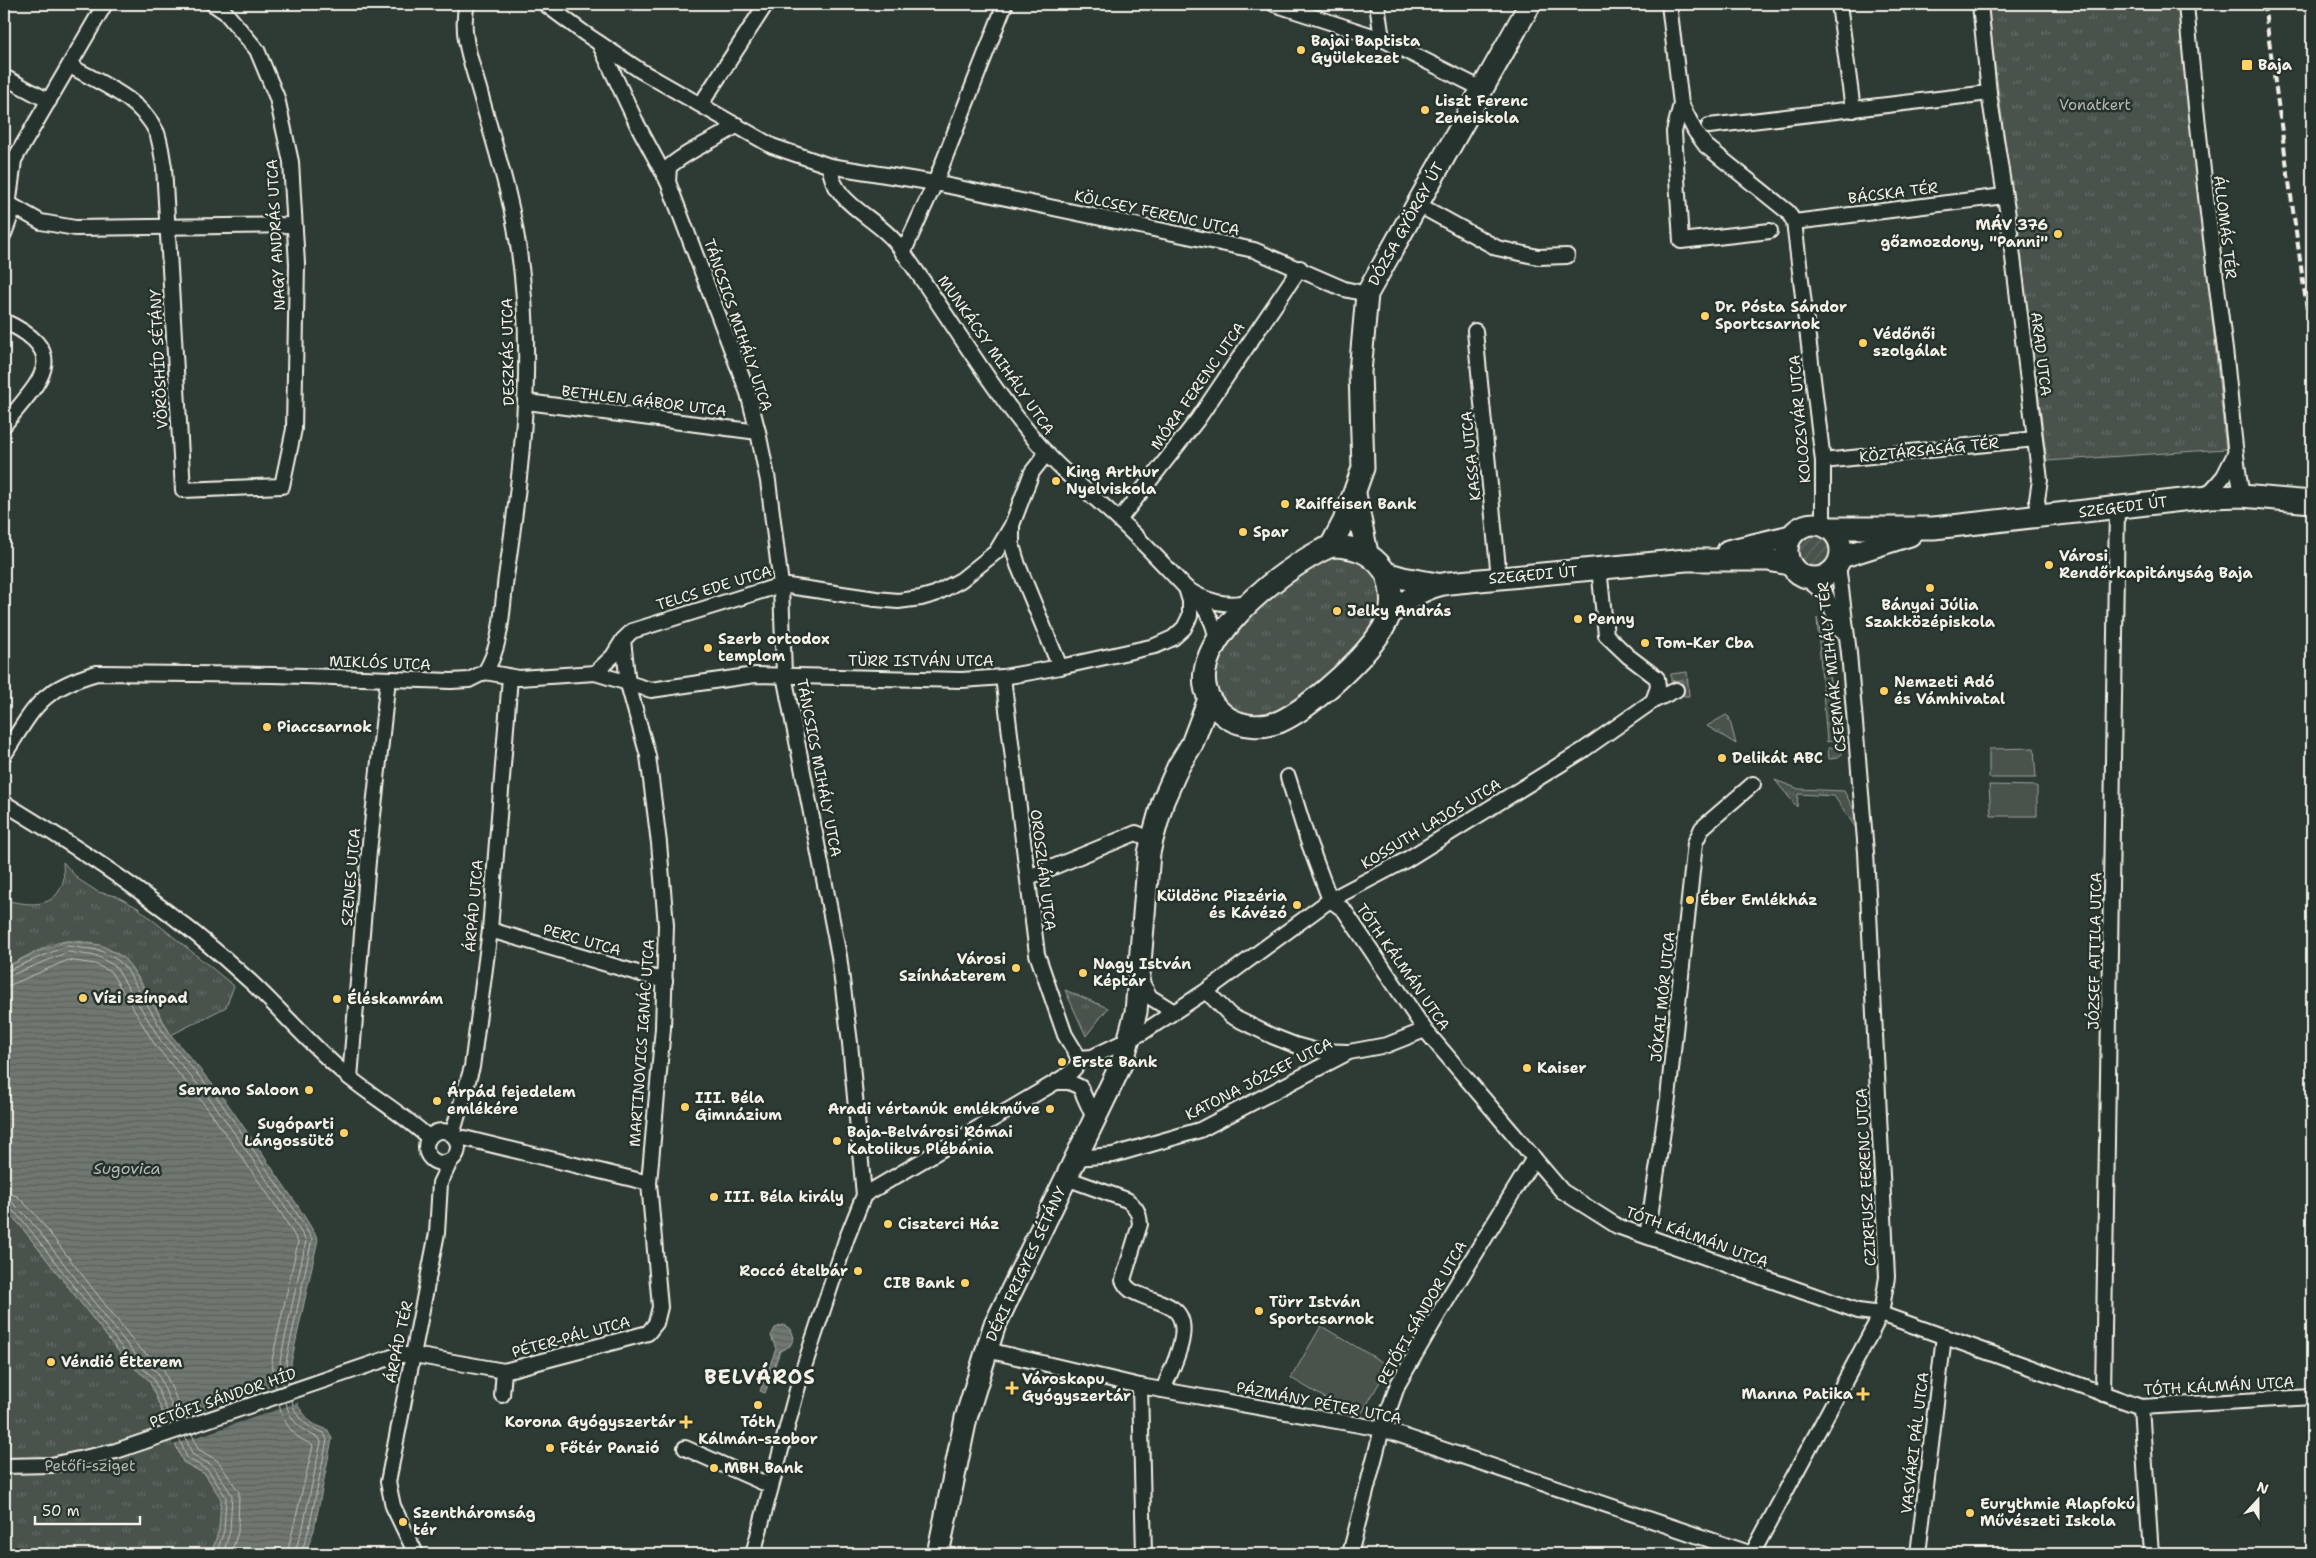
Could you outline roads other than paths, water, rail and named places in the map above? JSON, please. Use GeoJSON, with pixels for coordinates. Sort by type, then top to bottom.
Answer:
{"type":"FeatureCollection","features":[{"type":"Feature","properties":{"kind":"main road","name":"DÓZSA GYÖRGY ÚT"},"geometry":{"type":"LineString","coordinates":[[1330,546],[1355,494],[1362,468],[1360,372],[1367,294],[1530,4]]}},
{"type":"Feature","properties":{"kind":"main road","name":"DÓZSA GYÖRGY ÚT"},"geometry":{"type":"LineString","coordinates":[[1355,494],[1367,553]]}},
{"type":"Feature","properties":{"kind":"main road","name":"SZEGEDI ÚT"},"geometry":{"type":"LineString","coordinates":[[1826,526],[1934,528],[2205,498],[2242,496],[2312,502]]}},
{"type":"Feature","properties":{"kind":"main road"},"geometry":{"type":"LineString","coordinates":[[1805,525],[1826,526],[1838,537],[1841,546],[1839,561],[1827,575],[1819,578],[1796,569],[1787,553],[1791,536],[1805,525]]}},
{"type":"Feature","properties":{"kind":"main road","name":"SZEGEDI ÚT"},"geometry":{"type":"LineString","coordinates":[[1839,561],[1873,546],[1934,528]]}},
{"type":"Feature","properties":{"kind":"main road","name":"SZEGEDI ÚT"},"geometry":{"type":"LineString","coordinates":[[1686,560],[1791,536]]}},
{"type":"Feature","properties":{"kind":"main road"},"geometry":{"type":"LineString","coordinates":[[1330,546],[1340,546],[1367,553],[1378,561],[1386,573],[1391,594],[1390,614],[1377,638],[1355,662],[1305,706],[1286,718],[1266,727],[1233,721],[1218,711],[1209,699],[1205,686],[1208,663],[1229,623],[1251,600],[1294,566],[1330,546]]}},
{"type":"Feature","properties":{"kind":"main road","name":"SZEGEDI ÚT"},"geometry":{"type":"LineString","coordinates":[[1390,614],[1415,594],[1437,584],[1686,560],[1768,560],[1796,569]]}},
{"type":"Feature","properties":{"kind":"main road"},"geometry":{"type":"LineString","coordinates":[[1386,573],[1437,584]]}},
{"type":"Feature","properties":{"kind":"main road"},"geometry":{"type":"LineString","coordinates":[[1192,744],[1209,699]]}},
{"type":"Feature","properties":{"kind":"main road"},"geometry":{"type":"LineString","coordinates":[[1192,744],[1219,726],[1233,721]]}},
{"type":"Feature","properties":{"kind":"main road","name":"DÉRI FRIGYES SÉTÁNY"},"geometry":{"type":"LineString","coordinates":[[938,1554],[966,1418],[987,1350],[1006,1301],[1121,1064],[1130,1039],[1140,979],[1149,853],[1163,801],[1178,767],[1192,744]]}},
{"type":"Feature","properties":{"kind":"street"},"geometry":{"type":"LineString","coordinates":[[4,234],[11,215],[7,203],[14,160],[105,4]]}},
{"type":"Feature","properties":{"kind":"street","name":"DESZKÁS UTCA"},"geometry":{"type":"LineString","coordinates":[[467,4],[464,16],[468,50],[508,194],[518,244],[527,309],[527,402],[512,536],[495,651],[485,672]]}},
{"type":"Feature","properties":{"kind":"street","name":"KÖLCSEY FERENC UTCA"},"geometry":{"type":"LineString","coordinates":[[546,4],[641,72],[701,104],[772,146],[830,166],[935,183],[1254,250],[1300,268],[1344,289],[1367,294]]}},
{"type":"Feature","properties":{"kind":"street"},"geometry":{"type":"LineString","coordinates":[[701,104],[766,4]]}},
{"type":"Feature","properties":{"kind":"street"},"geometry":{"type":"LineString","coordinates":[[903,254],[935,183],[1005,4]]}},
{"type":"Feature","properties":{"kind":"street"},"geometry":{"type":"LineString","coordinates":[[1274,4],[1382,40],[1482,89]]}},
{"type":"Feature","properties":{"kind":"street"},"geometry":{"type":"LineString","coordinates":[[1377,4],[1382,40]]}},
{"type":"Feature","properties":{"kind":"street"},"geometry":{"type":"LineString","coordinates":[[1669,4],[1681,104],[1695,131],[1706,146],[1788,212],[1794,222]]}},
{"type":"Feature","properties":{"kind":"street"},"geometry":{"type":"LineString","coordinates":[[1839,4],[1853,110]]}},
{"type":"Feature","properties":{"kind":"street"},"geometry":{"type":"LineString","coordinates":[[1980,4],[1989,93],[2004,196]]}},
{"type":"Feature","properties":{"kind":"street","name":"ÁLLOMÁS TÉR"},"geometry":{"type":"LineString","coordinates":[[2186,4],[2205,204],[2225,352],[2235,454],[2242,496]]}},
{"type":"Feature","properties":{"kind":"street","name":"NAGY ANDRÁS UTCA"},"geometry":{"type":"LineString","coordinates":[[183,490],[282,486],[294,429],[296,264],[291,162],[277,98],[257,50],[219,5]]}},
{"type":"Feature","properties":{"kind":"street","name":"TÁNCSICS MIHÁLY UTCA"},"geometry":{"type":"LineString","coordinates":[[599,43],[637,124],[668,182],[748,393],[758,432],[768,481],[782,585],[784,674],[839,956],[850,1043],[864,1195]]}},
{"type":"Feature","properties":{"kind":"street","name":"VÖRÖSHÍD SÉTÁNY"},"geometry":{"type":"LineString","coordinates":[[70,66],[122,96],[146,114],[157,134],[164,167],[183,490]]}},
{"type":"Feature","properties":{"kind":"street"},"geometry":{"type":"LineString","coordinates":[[4,77],[49,101]]}},
{"type":"Feature","properties":{"kind":"street"},"geometry":{"type":"LineString","coordinates":[[1709,126],[1989,93]]}},
{"type":"Feature","properties":{"kind":"street"},"geometry":{"type":"LineString","coordinates":[[1681,104],[1674,132],[1681,241],[1770,231]]}},
{"type":"Feature","properties":{"kind":"street"},"geometry":{"type":"LineString","coordinates":[[668,182],[669,167],[682,155],[721,137],[737,125]]}},
{"type":"Feature","properties":{"kind":"street","name":"MUNKÁCSY MIHÁLY UTCA"},"geometry":{"type":"LineString","coordinates":[[830,166],[834,184],[856,208],[896,242],[975,358],[1047,454],[1119,520],[1191,591],[1213,622],[1216,645]]}},
{"type":"Feature","properties":{"kind":"street","name":"BÁCSKA TÉR"},"geometry":{"type":"LineString","coordinates":[[1794,222],[2004,196]]}},
{"type":"Feature","properties":{"kind":"street","name":"ARAD UTCA"},"geometry":{"type":"LineString","coordinates":[[2004,196],[2040,480],[2038,500],[2040,517]]}},
{"type":"Feature","properties":{"kind":"street"},"geometry":{"type":"LineString","coordinates":[[7,203],[41,222],[75,228],[294,225]]}},
{"type":"Feature","properties":{"kind":"street"},"geometry":{"type":"LineString","coordinates":[[1417,204],[1497,248],[1538,257],[1567,256]]}},
{"type":"Feature","properties":{"kind":"street","name":"KOLOZSVÁR UTCA"},"geometry":{"type":"LineString","coordinates":[[1794,222],[1823,461],[1826,526]]}},
{"type":"Feature","properties":{"kind":"street","name":"MÓRA FERENC UTCA"},"geometry":{"type":"LineString","coordinates":[[1119,520],[1198,419],[1300,268]]}},
{"type":"Feature","properties":{"kind":"street"},"geometry":{"type":"LineString","coordinates":[[4,321],[23,330],[42,350],[46,364],[40,380],[4,425]]}},
{"type":"Feature","properties":{"kind":"street","name":"KASSA UTCA"},"geometry":{"type":"LineString","coordinates":[[1475,331],[1499,578]]}},
{"type":"Feature","properties":{"kind":"street","name":"BETHLEN GÁBOR UTCA"},"geometry":{"type":"LineString","coordinates":[[527,402],[758,432]]}},
{"type":"Feature","properties":{"kind":"street","name":"KÖZTÁRSASÁG TÉR"},"geometry":{"type":"LineString","coordinates":[[1823,461],[2035,439]]}},
{"type":"Feature","properties":{"kind":"street"},"geometry":{"type":"LineString","coordinates":[[1047,454],[1032,472],[1012,525],[1012,545],[1018,565],[1060,668]]}},
{"type":"Feature","properties":{"kind":"street"},"geometry":{"type":"LineString","coordinates":[[2205,498],[2224,476],[2235,454]]}},
{"type":"Feature","properties":{"kind":"street","name":"JÓZSEF ATTILA UTCA"},"geometry":{"type":"LineString","coordinates":[[2103,1394],[2117,508]]}},
{"type":"Feature","properties":{"kind":"street","name":"TELCS EDE UTCA"},"geometry":{"type":"LineString","coordinates":[[595,673],[613,656],[623,640],[632,631],[782,585],[898,601],[935,594],[961,580],[996,552],[1012,525]]}},
{"type":"Feature","properties":{"kind":"street","name":"CSERMÁK MIHÁLY TÉR"},"geometry":{"type":"LineString","coordinates":[[1839,561],[1859,766]]}},
{"type":"Feature","properties":{"kind":"street"},"geometry":{"type":"LineString","coordinates":[[1599,568],[1606,635],[1628,656],[1656,678],[1658,687],[1653,701]]}},
{"type":"Feature","properties":{"kind":"street"},"geometry":{"type":"LineString","coordinates":[[1796,569],[1826,595],[1849,653]]}},
{"type":"Feature","properties":{"kind":"street"},"geometry":{"type":"LineString","coordinates":[[1191,591],[1234,605],[1251,600]]}},
{"type":"Feature","properties":{"kind":"street","name":"TÜRR ISTVÁN UTCA"},"geometry":{"type":"LineString","coordinates":[[784,674],[962,680],[1003,677],[1060,668],[1155,646],[1173,638],[1184,628],[1190,616],[1191,591]]}},
{"type":"Feature","properties":{"kind":"street","name":"MARTINOVICS IGNÁC UTCA"},"geometry":{"type":"LineString","coordinates":[[623,640],[628,684],[648,756],[659,843],[666,925],[663,1028],[649,1183],[660,1307]]}},
{"type":"Feature","properties":{"kind":"street"},"geometry":{"type":"LineString","coordinates":[[485,672],[510,677],[595,673],[651,690],[755,675],[784,674]]}},
{"type":"Feature","properties":{"kind":"street","name":"MIKLÓS UTCA"},"geometry":{"type":"LineString","coordinates":[[4,755],[37,704],[56,688],[76,679],[97,673],[460,681],[469,680],[485,672]]}},
{"type":"Feature","properties":{"kind":"street","name":"ÁRPÁD UTCA"},"geometry":{"type":"LineString","coordinates":[[454,1137],[472,1067],[490,930],[510,677]]}},
{"type":"Feature","properties":{"kind":"street","name":"OROSZLÁN UTCA"},"geometry":{"type":"LineString","coordinates":[[1003,677],[1037,954],[1065,1035],[1079,1058]]}},
{"type":"Feature","properties":{"kind":"street","name":"SZENES UTCA"},"geometry":{"type":"LineString","coordinates":[[350,1078],[368,861],[388,679]]}},
{"type":"Feature","properties":{"kind":"street","name":"KOSSUTH LAJOS UTCA"},"geometry":{"type":"LineString","coordinates":[[1079,1058],[1092,1057],[1130,1039],[1174,1012],[1206,991],[1330,900],[1406,860],[1582,751],[1653,701],[1676,690]]}},
{"type":"Feature","properties":{"kind":"street","name":"CZIRFUSZ FERENC UTCA"},"geometry":{"type":"LineString","coordinates":[[1752,1554],[1881,1314],[1887,1277],[1875,1012],[1859,766]]}},
{"type":"Feature","properties":{"kind":"street","name":"TÓTH KÁLMÁN UTCA"},"geometry":{"type":"LineString","coordinates":[[1288,777],[1307,838],[1330,900],[1344,910],[1425,1030],[1562,1190],[1617,1226],[1858,1311],[1881,1314],[2142,1407],[2312,1397]]}},
{"type":"Feature","properties":{"kind":"street","name":"JÓKAI MÓR UTCA"},"geometry":{"type":"LineString","coordinates":[[1647,1236],[1668,1098],[1695,843],[1702,828],[1753,784]]}},
{"type":"Feature","properties":{"kind":"street"},"geometry":{"type":"LineString","coordinates":[[4,803],[109,868],[201,939],[252,983],[350,1078],[386,1102],[430,1150],[440,1164],[450,1162]]}},
{"type":"Feature","properties":{"kind":"street"},"geometry":{"type":"LineString","coordinates":[[1029,877],[1136,833],[1152,840]]}},
{"type":"Feature","properties":{"kind":"street","name":"PERC UTCA"},"geometry":{"type":"LineString","coordinates":[[490,930],[665,981]]}},
{"type":"Feature","properties":{"kind":"street"},"geometry":{"type":"LineString","coordinates":[[1140,979],[1150,997],[1174,1012]]}},
{"type":"Feature","properties":{"kind":"street"},"geometry":{"type":"LineString","coordinates":[[1206,991],[1231,1016],[1272,1036],[1317,1051],[1350,1052]]}},
{"type":"Feature","properties":{"kind":"street","name":"KATONA JÓZSEF UTCA"},"geometry":{"type":"LineString","coordinates":[[1076,1158],[1113,1155],[1200,1130],[1350,1052],[1387,1045],[1425,1030]]}},
{"type":"Feature","properties":{"kind":"street"},"geometry":{"type":"LineString","coordinates":[[753,1554],[770,1486],[814,1335],[846,1240],[864,1195],[1056,1082],[1079,1064],[1079,1058]]}},
{"type":"Feature","properties":{"kind":"street"},"geometry":{"type":"LineString","coordinates":[[1056,1082],[1069,1082],[1080,1087],[1094,1118]]}},
{"type":"Feature","properties":{"kind":"street"},"geometry":{"type":"LineString","coordinates":[[430,1150],[440,1131],[454,1137],[649,1183]]}},
{"type":"Feature","properties":{"kind":"street","name":"ÁRPÁD TÉR"},"geometry":{"type":"LineString","coordinates":[[440,1183],[450,1162],[458,1152],[454,1137]]}},
{"type":"Feature","properties":{"kind":"street","name":"ÁRPÁD TÉR"},"geometry":{"type":"LineString","coordinates":[[417,1553],[393,1506],[388,1489],[390,1465],[414,1355],[437,1233],[440,1183],[430,1150]]}},
{"type":"Feature","properties":{"kind":"street","name":"PETŐFI SÁNDOR UTCA"},"geometry":{"type":"LineString","coordinates":[[1350,1554],[1382,1429],[1398,1384],[1534,1158]]}},
{"type":"Feature","properties":{"kind":"street"},"geometry":{"type":"LineString","coordinates":[[1066,1178],[1127,1200],[1135,1206],[1140,1215],[1140,1224],[1123,1280],[1126,1288],[1172,1308],[1181,1317],[1184,1330],[1163,1390]]}},
{"type":"Feature","properties":{"kind":"street","name":"PÉTER-PÁL UTCA"},"geometry":{"type":"LineString","coordinates":[[341,1375],[398,1355],[414,1355],[504,1371],[648,1334],[656,1323],[660,1307]]}},
{"type":"Feature","properties":{"kind":"street","name":"VASVÁRI PÁL UTCA"},"geometry":{"type":"LineString","coordinates":[[1918,1554],[1944,1336]]}},
{"type":"Feature","properties":{"kind":"street","name":"PÁZMÁNY PÉTER UTCA"},"geometry":{"type":"LineString","coordinates":[[987,1350],[1140,1386],[1382,1429],[1752,1554]]}},
{"type":"Feature","properties":{"kind":"street"},"geometry":{"type":"LineString","coordinates":[[502,1395],[504,1371]]}},
{"type":"Feature","properties":{"kind":"street","name":"PETŐFI SÁNDOR HÍD"},"geometry":{"type":"LineString","coordinates":[[4,1466],[51,1465],[116,1452],[341,1375]]}},
{"type":"Feature","properties":{"kind":"street"},"geometry":{"type":"LineString","coordinates":[[1140,1386],[1144,1554]]}},
{"type":"Feature","properties":{"kind":"street"},"geometry":{"type":"LineString","coordinates":[[2142,1407],[2151,1554]]}},
{"type":"Feature","properties":{"kind":"street"},"geometry":{"type":"LineString","coordinates":[[684,1448],[770,1486]]}},
{"type":"Feature","properties":{"kind":"water","name":"Sugovica"},"geometry":{"type":"Polygon","coordinates":[[[67,941],[101,945],[123,957],[131,967],[171,1035],[223,1097],[298,1206],[318,1239],[291,1363],[298,1406],[311,1423],[328,1430],[332,1439],[314,1530],[305,1554],[211,1554],[219,1530],[221,1499],[205,1474],[183,1462],[149,1380],[126,1361],[20,1225],[4,1209],[4,968],[37,952],[67,941]]]}},
{"type":"Feature","properties":{"kind":"water"},"geometry":{"type":"Polygon","coordinates":[[[783,1325],[791,1329],[794,1338],[790,1346],[780,1351],[765,1393],[760,1391],[776,1349],[771,1336],[775,1328],[783,1325]]]}},
{"type":"Feature","properties":{"kind":"railway"},"geometry":{"type":"LineString","coordinates":[[2264,4],[2312,345]]}},
{"type":"Feature","properties":{"kind":"place","name":"Bajai Baptista Gyülekezet"},"geometry":{"type":"Point","coordinates":[1301,50]}},
{"type":"Feature","properties":{"kind":"place","name":"Baja"},"geometry":{"type":"Point","coordinates":[2247,65]}},
{"type":"Feature","properties":{"kind":"place","name":"Liszt Ferenc Zeneiskola"},"geometry":{"type":"Point","coordinates":[1425,110]}},
{"type":"Feature","properties":{"kind":"place","name":"MÁV 376 gőzmozdony, \"Panni\""},"geometry":{"type":"Point","coordinates":[2058,234]}},
{"type":"Feature","properties":{"kind":"place","name":"Dr. Pósta Sándor Sportcsarnok"},"geometry":{"type":"Point","coordinates":[1705,316]}},
{"type":"Feature","properties":{"kind":"place","name":"Védőnői szolgálat"},"geometry":{"type":"Point","coordinates":[1863,343]}},
{"type":"Feature","properties":{"kind":"place","name":"King Arthur Nyelviskola"},"geometry":{"type":"Point","coordinates":[1056,481]}},
{"type":"Feature","properties":{"kind":"place","name":"Raiffeisen Bank"},"geometry":{"type":"Point","coordinates":[1285,504]}},
{"type":"Feature","properties":{"kind":"place","name":"Spar"},"geometry":{"type":"Point","coordinates":[1243,532]}},
{"type":"Feature","properties":{"kind":"place","name":"Városi Rendőrkapitányság Baja"},"geometry":{"type":"Point","coordinates":[2049,565]}},
{"type":"Feature","properties":{"kind":"place","name":"Bányai Júlia Szakközépiskola"},"geometry":{"type":"Point","coordinates":[1930,588]}},
{"type":"Feature","properties":{"kind":"place","name":"Jelky András"},"geometry":{"type":"Point","coordinates":[1337,611]}},
{"type":"Feature","properties":{"kind":"place","name":"Penny"},"geometry":{"type":"Point","coordinates":[1578,619]}},
{"type":"Feature","properties":{"kind":"place","name":"Tom-Ker Cba"},"geometry":{"type":"Point","coordinates":[1645,643]}},
{"type":"Feature","properties":{"kind":"place","name":"Szerb ortodox templom"},"geometry":{"type":"Point","coordinates":[708,648]}},
{"type":"Feature","properties":{"kind":"place","name":"Nemzeti Adó és Vámhivatal"},"geometry":{"type":"Point","coordinates":[1884,691]}},
{"type":"Feature","properties":{"kind":"place","name":"Piaccsarnok"},"geometry":{"type":"Point","coordinates":[267,727]}},
{"type":"Feature","properties":{"kind":"place","name":"Delikát ABC"},"geometry":{"type":"Point","coordinates":[1722,758]}},
{"type":"Feature","properties":{"kind":"place","name":"Éber Emlékház"},"geometry":{"type":"Point","coordinates":[1690,900]}},
{"type":"Feature","properties":{"kind":"place","name":"Küldönc Pizzéria és Kávézó"},"geometry":{"type":"Point","coordinates":[1297,905]}},
{"type":"Feature","properties":{"kind":"place","name":"Városi Színházterem"},"geometry":{"type":"Point","coordinates":[1016,968]}},
{"type":"Feature","properties":{"kind":"place","name":"Nagy István Képtár"},"geometry":{"type":"Point","coordinates":[1083,973]}},
{"type":"Feature","properties":{"kind":"place","name":"Vízi színpad"},"geometry":{"type":"Point","coordinates":[83,998]}},
{"type":"Feature","properties":{"kind":"place","name":"Éléskamrám"},"geometry":{"type":"Point","coordinates":[337,999]}},
{"type":"Feature","properties":{"kind":"place","name":"Erste Bank"},"geometry":{"type":"Point","coordinates":[1062,1062]}},
{"type":"Feature","properties":{"kind":"place","name":"Kaiser"},"geometry":{"type":"Point","coordinates":[1527,1068]}},
{"type":"Feature","properties":{"kind":"place","name":"Serrano Saloon"},"geometry":{"type":"Point","coordinates":[309,1090]}},
{"type":"Feature","properties":{"kind":"place","name":"Árpád fejedelem emlékére"},"geometry":{"type":"Point","coordinates":[437,1101]}},
{"type":"Feature","properties":{"kind":"place","name":"III. Béla Gimnázium"},"geometry":{"type":"Point","coordinates":[685,1107]}},
{"type":"Feature","properties":{"kind":"place","name":"Aradi vértanúk emlékműve"},"geometry":{"type":"Point","coordinates":[1050,1109]}},
{"type":"Feature","properties":{"kind":"place","name":"Sugóparti Lángossütő"},"geometry":{"type":"Point","coordinates":[344,1133]}},
{"type":"Feature","properties":{"kind":"place","name":"Baja-Belvárosi Római Katolikus Plébánia"},"geometry":{"type":"Point","coordinates":[837,1141]}},
{"type":"Feature","properties":{"kind":"place","name":"III. Béla király"},"geometry":{"type":"Point","coordinates":[714,1197]}},
{"type":"Feature","properties":{"kind":"place","name":"Ciszterci Ház"},"geometry":{"type":"Point","coordinates":[888,1224]}},
{"type":"Feature","properties":{"kind":"place","name":"Roccó ételbár"},"geometry":{"type":"Point","coordinates":[858,1271]}},
{"type":"Feature","properties":{"kind":"place","name":"CIB Bank"},"geometry":{"type":"Point","coordinates":[965,1283]}},
{"type":"Feature","properties":{"kind":"place","name":"Türr István Sportcsarnok"},"geometry":{"type":"Point","coordinates":[1259,1311]}},
{"type":"Feature","properties":{"kind":"place","name":"Véndió Étterem"},"geometry":{"type":"Point","coordinates":[51,1362]}},
{"type":"Feature","properties":{"kind":"place","name":"Városkapu Gyógyszertár"},"geometry":{"type":"Point","coordinates":[1012,1388]}},
{"type":"Feature","properties":{"kind":"place","name":"Manna Patika"},"geometry":{"type":"Point","coordinates":[1863,1394]}},
{"type":"Feature","properties":{"kind":"place","name":"Tóth Kálmán-szobor"},"geometry":{"type":"Point","coordinates":[758,1405]}},
{"type":"Feature","properties":{"kind":"place","name":"Korona Gyógyszertár"},"geometry":{"type":"Point","coordinates":[686,1422]}},
{"type":"Feature","properties":{"kind":"place","name":"Főtér Panzió"},"geometry":{"type":"Point","coordinates":[550,1448]}},
{"type":"Feature","properties":{"kind":"place","name":"MBH Bank"},"geometry":{"type":"Point","coordinates":[714,1468]}},
{"type":"Feature","properties":{"kind":"place","name":"Eurythmie Alapfokú Művészeti Iskola"},"geometry":{"type":"Point","coordinates":[1970,1513]}},
{"type":"Feature","properties":{"kind":"place","name":"Szentháromság tér"},"geometry":{"type":"Point","coordinates":[403,1522]}},
{"type":"Feature","properties":{"kind":"district","name":"BELVÁROS"},"geometry":{"type":"Point","coordinates":[760,1377]}},
{"type":"Feature","properties":{"kind":"park label","name":"Vonatkert"},"geometry":{"type":"Point","coordinates":[2095,105]}},
{"type":"Feature","properties":{"kind":"park label","name":"Petőfi-sziget"},"geometry":{"type":"Point","coordinates":[90,1466]}}]}
